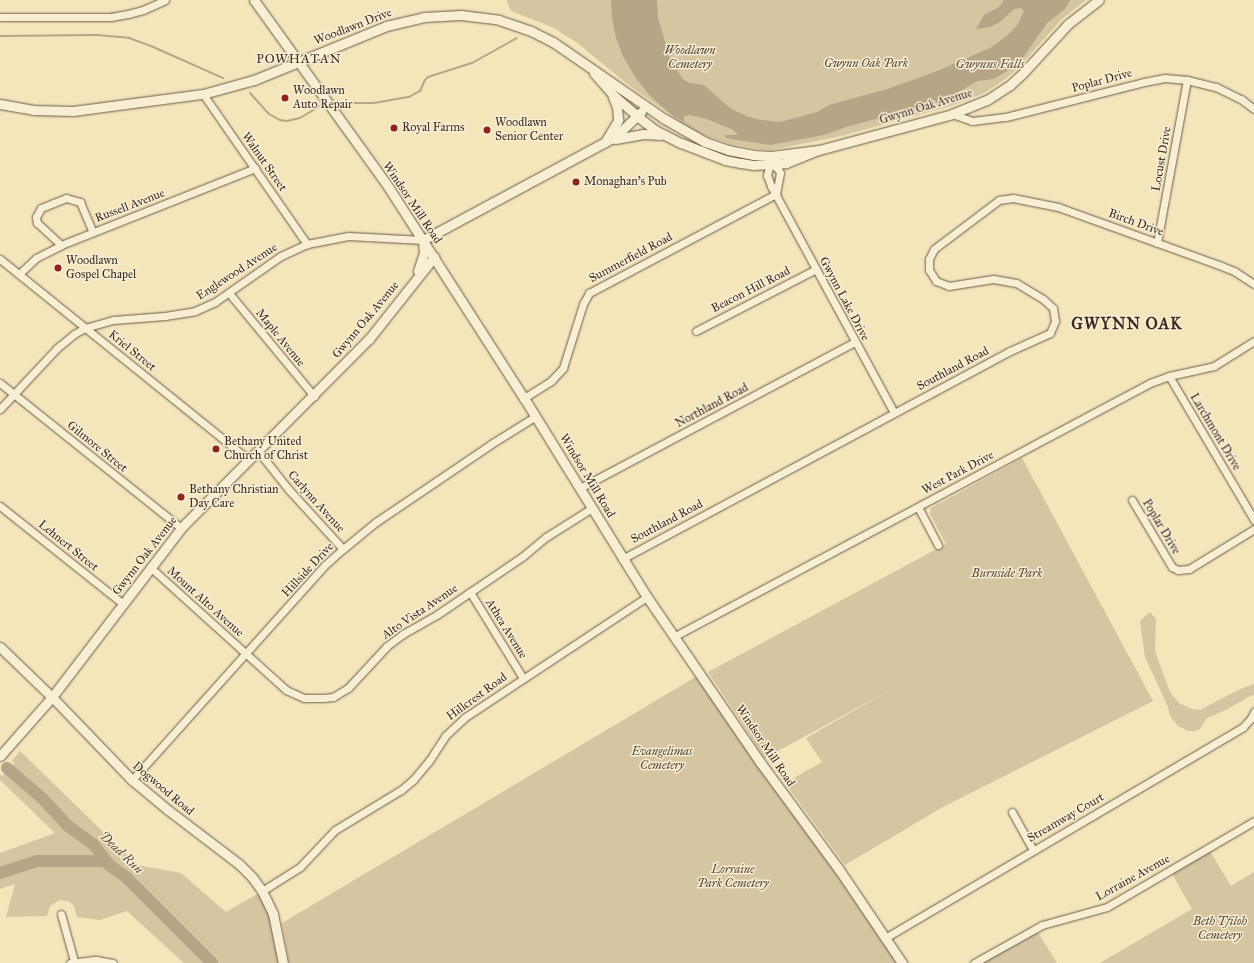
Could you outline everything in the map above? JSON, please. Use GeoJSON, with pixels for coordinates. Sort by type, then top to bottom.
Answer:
{"type":"FeatureCollection","features":[{"type":"Feature","properties":{"kind":"main road","name":"Windsor Mill Road"},"geometry":{"type":"LineString","coordinates":[[254,0],[389,188],[536,416],[622,559],[760,762],[838,868],[902,963]]}},
{"type":"Feature","properties":{"kind":"main road","name":"Gwynn Oak Avenue"},"geometry":{"type":"LineString","coordinates":[[642,104],[687,133],[705,142],[743,154],[786,163],[802,158],[819,150],[952,114],[987,100],[1010,85],[1068,24],[1099,0]]}},
{"type":"Feature","properties":{"kind":"main road","name":"Woodlawn Drive"},"geometry":{"type":"LineString","coordinates":[[0,104],[33,110],[73,111],[203,94],[254,80],[364,33],[408,19],[461,15],[499,20],[531,31],[553,42],[642,104]]}},
{"type":"Feature","properties":{"kind":"main road","name":"Woodlawn Drive"},"geometry":{"type":"LineString","coordinates":[[589,68],[612,94],[634,114]]}},
{"type":"Feature","properties":{"kind":"main road"},"geometry":{"type":"LineString","coordinates":[[606,142],[618,120],[618,107],[612,94]]}},
{"type":"Feature","properties":{"kind":"main road"},"geometry":{"type":"LineString","coordinates":[[414,280],[422,262],[423,240],[606,142],[623,131],[642,104]]}},
{"type":"Feature","properties":{"kind":"main road","name":"Gwynn Oak Avenue"},"geometry":{"type":"LineString","coordinates":[[634,114],[666,136],[725,160],[753,165],[771,160]]}},
{"type":"Feature","properties":{"kind":"main road"},"geometry":{"type":"LineString","coordinates":[[606,142],[644,134],[666,136]]}},
{"type":"Feature","properties":{"kind":"main road","name":"Gwynn Oak Avenue"},"geometry":{"type":"LineString","coordinates":[[0,756],[52,697],[181,528],[314,396],[369,339],[414,280],[434,257]]}},
{"type":"Feature","properties":{"kind":"main road","name":"Dogwood Road"},"geometry":{"type":"LineString","coordinates":[[0,647],[52,697],[132,780],[168,810],[239,864],[252,877],[262,891],[273,914],[283,963]]}},
{"type":"Feature","properties":{"kind":"street"},"geometry":{"type":"LineString","coordinates":[[0,17],[110,17],[136,12],[165,0]]}},
{"type":"Feature","properties":{"kind":"street","name":"Poplar Drive"},"geometry":{"type":"LineString","coordinates":[[952,114],[972,121],[990,120],[1016,115],[1165,78],[1187,80],[1216,87],[1240,99],[1254,109]]}},
{"type":"Feature","properties":{"kind":"street","name":"Locust Drive"},"geometry":{"type":"LineString","coordinates":[[1158,243],[1187,80]]}},
{"type":"Feature","properties":{"kind":"street","name":"Walnut Street"},"geometry":{"type":"LineString","coordinates":[[203,94],[307,244]]}},
{"type":"Feature","properties":{"kind":"street"},"geometry":{"type":"LineString","coordinates":[[771,160],[780,173],[776,194]]}},
{"type":"Feature","properties":{"kind":"street","name":"Gwynn Lake Drive"},"geometry":{"type":"LineString","coordinates":[[771,160],[767,174],[771,186],[894,413]]}},
{"type":"Feature","properties":{"kind":"street","name":"Russell Avenue"},"geometry":{"type":"LineString","coordinates":[[19,274],[36,258],[61,245],[255,168]]}},
{"type":"Feature","properties":{"kind":"street","name":"Summerfield Road"},"geometry":{"type":"LineString","coordinates":[[524,398],[551,381],[563,368],[583,304],[589,293],[776,194]]}},
{"type":"Feature","properties":{"kind":"street"},"geometry":{"type":"LineString","coordinates":[[61,245],[37,224],[36,217],[41,208],[66,198],[80,202],[93,232]]}},
{"type":"Feature","properties":{"kind":"street","name":"Birch Drive"},"geometry":{"type":"LineString","coordinates":[[1005,198],[1031,201],[1058,207],[1224,267],[1254,284]]}},
{"type":"Feature","properties":{"kind":"street","name":"Southland Road"},"geometry":{"type":"LineString","coordinates":[[622,559],[1010,351],[1045,336],[1054,327],[1055,314],[1049,302],[1016,283],[993,279],[949,286],[936,281],[929,270],[929,259],[934,249],[994,203],[1005,198]]}},
{"type":"Feature","properties":{"kind":"street","name":"Englewood Avenue"},"geometry":{"type":"LineString","coordinates":[[0,410],[57,348],[74,334],[85,328],[113,320],[165,316],[195,311],[229,293],[281,256],[307,244],[334,237],[348,236],[423,240]]}},
{"type":"Feature","properties":{"kind":"street","name":"Kriel Street"},"geometry":{"type":"LineString","coordinates":[[0,259],[249,460]]}},
{"type":"Feature","properties":{"kind":"street","name":"Beacon Hill Road"},"geometry":{"type":"LineString","coordinates":[[696,331],[816,269]]}},
{"type":"Feature","properties":{"kind":"street","name":"Maple Avenue"},"geometry":{"type":"LineString","coordinates":[[229,293],[314,396]]}},
{"type":"Feature","properties":{"kind":"street","name":"West Park Drive"},"geometry":{"type":"LineString","coordinates":[[675,636],[1150,382],[1169,376],[1214,366],[1254,341]]}},
{"type":"Feature","properties":{"kind":"street","name":"Northland Road"},"geometry":{"type":"LineString","coordinates":[[580,488],[855,342]]}},
{"type":"Feature","properties":{"kind":"street","name":"Larchmont Drive"},"geometry":{"type":"LineString","coordinates":[[1169,376],[1254,520]]}},
{"type":"Feature","properties":{"kind":"street","name":"Gilmore Street"},"geometry":{"type":"LineString","coordinates":[[0,383],[181,528]]}},
{"type":"Feature","properties":{"kind":"street","name":"Hillside Drive"},"geometry":{"type":"LineString","coordinates":[[132,780],[325,565],[376,522],[491,444],[536,416]]}},
{"type":"Feature","properties":{"kind":"street","name":"Carlynn Avenue"},"geometry":{"type":"LineString","coordinates":[[258,451],[292,495],[343,549]]}},
{"type":"Feature","properties":{"kind":"street","name":"Poplar Drive"},"geometry":{"type":"LineString","coordinates":[[1132,500],[1172,567],[1178,570],[1189,569],[1254,529]]}},
{"type":"Feature","properties":{"kind":"street","name":"Lehnert Street"},"geometry":{"type":"LineString","coordinates":[[0,506],[123,604]]}},
{"type":"Feature","properties":{"kind":"street"},"geometry":{"type":"LineString","coordinates":[[918,507],[938,545]]}},
{"type":"Feature","properties":{"kind":"street","name":"Alto Vista Avenue"},"geometry":{"type":"LineString","coordinates":[[245,654],[294,694],[313,699],[333,697],[348,688],[387,646],[522,557],[546,537],[592,508]]}},
{"type":"Feature","properties":{"kind":"street","name":"Mount Alto Avenue"},"geometry":{"type":"LineString","coordinates":[[150,567],[245,654]]}},
{"type":"Feature","properties":{"kind":"street","name":"Athea Avenue"},"geometry":{"type":"LineString","coordinates":[[470,592],[523,678]]}},
{"type":"Feature","properties":{"kind":"street","name":"Hillcrest Road"},"geometry":{"type":"LineString","coordinates":[[262,891],[300,867],[335,830],[401,790],[421,772],[454,726],[523,678],[647,596]]}},
{"type":"Feature","properties":{"kind":"street","name":"Streamway Court"},"geometry":{"type":"LineString","coordinates":[[885,938],[1243,727],[1254,712]]}},
{"type":"Feature","properties":{"kind":"street"},"geometry":{"type":"LineString","coordinates":[[1012,812],[1033,850]]}},
{"type":"Feature","properties":{"kind":"street","name":"Lorraine Avenue"},"geometry":{"type":"LineString","coordinates":[[974,963],[1042,925],[1107,907],[1254,821]]}},
{"type":"Feature","properties":{"kind":"street"},"geometry":{"type":"LineString","coordinates":[[61,914],[71,962],[96,960],[113,963]]}},
{"type":"Feature","properties":{"kind":"green space"},"geometry":{"type":"Polygon","coordinates":[[[506,0],[1086,0],[1062,19],[1018,68],[1004,80],[984,93],[951,106],[837,137],[770,150],[730,144],[703,135],[688,127],[630,86],[576,42],[552,27],[511,11],[506,0]]]}},
{"type":"Feature","properties":{"kind":"green space","name":"Burnside Park"},"geometry":{"type":"Polygon","coordinates":[[[1022,458],[1153,701],[943,807],[845,865],[785,783],[822,762],[806,738],[892,689],[765,758],[708,672],[946,544],[930,514],[931,508],[1022,458]]]}},
{"type":"Feature","properties":{"kind":"green space"},"geometry":{"type":"Polygon","coordinates":[[[1150,612],[1156,619],[1155,651],[1170,692],[1179,703],[1192,709],[1200,710],[1238,690],[1254,684],[1254,695],[1207,718],[1200,729],[1188,731],[1178,726],[1170,716],[1168,707],[1145,657],[1140,621],[1150,612]]]}},
{"type":"Feature","properties":{"kind":"green space"},"geometry":{"type":"Polygon","coordinates":[[[699,675],[898,963],[289,963],[282,923],[699,675]]]}},
{"type":"Feature","properties":{"kind":"green space"},"geometry":{"type":"Polygon","coordinates":[[[20,751],[137,865],[181,873],[226,912],[261,892],[276,924],[283,963],[184,963],[127,911],[100,920],[77,917],[74,906],[70,902],[60,900],[50,906],[47,916],[6,917],[15,884],[0,889],[0,853],[55,833],[0,780],[0,774],[2,776],[14,763],[12,761],[20,751]]]}},
{"type":"Feature","properties":{"kind":"green space","name":"Beth Tfiloh Cemetery"},"geometry":{"type":"Polygon","coordinates":[[[1210,851],[1231,886],[1254,872],[1254,963],[1100,963],[1192,909],[1171,872],[1210,851]]]}},
{"type":"Feature","properties":{"kind":"green space"},"geometry":{"type":"Polygon","coordinates":[[[1037,931],[1057,963],[979,963],[1037,931]]]}},
{"type":"Feature","properties":{"kind":"water","name":"Gwynns Falls"},"geometry":{"type":"Polygon","coordinates":[[[611,0],[657,0],[658,18],[670,59],[683,79],[689,83],[704,85],[730,108],[746,116],[761,120],[780,122],[817,112],[829,105],[887,89],[935,72],[990,48],[1008,35],[1018,24],[1024,11],[1021,8],[1014,9],[1000,22],[990,27],[976,29],[984,15],[999,7],[1004,0],[1070,0],[1065,9],[1047,23],[1025,55],[1012,68],[994,79],[978,81],[942,101],[846,127],[824,135],[770,145],[725,137],[725,135],[738,135],[733,130],[707,119],[689,115],[684,116],[684,122],[673,116],[651,97],[635,77],[623,56],[616,38],[612,18],[611,0]]]}},
{"type":"Feature","properties":{"kind":"waterway"},"geometry":{"type":"LineString","coordinates":[[0,36],[97,35],[129,38],[151,46],[223,78]]}},
{"type":"Feature","properties":{"kind":"waterway"},"geometry":{"type":"LineString","coordinates":[[332,103],[374,103],[409,97],[420,91],[428,77],[472,63],[517,38]]}},
{"type":"Feature","properties":{"kind":"waterway"},"geometry":{"type":"LineString","coordinates":[[250,93],[269,114],[280,120],[287,121],[300,118],[325,103]]}},
{"type":"Feature","properties":{"kind":"waterway","name":"Dead Run"},"geometry":{"type":"LineString","coordinates":[[7,768],[42,798],[68,826],[94,845],[109,865],[126,877],[212,963]]}},
{"type":"Feature","properties":{"kind":"waterway"},"geometry":{"type":"LineString","coordinates":[[0,873],[36,861],[105,861]]}},
{"type":"Feature","properties":{"kind":"place","name":"Woodlawn Auto Repair"},"geometry":{"type":"Point","coordinates":[285,98]}},
{"type":"Feature","properties":{"kind":"place","name":"Royal Farms"},"geometry":{"type":"Point","coordinates":[394,128]}},
{"type":"Feature","properties":{"kind":"place","name":"Woodlawn Senior Center"},"geometry":{"type":"Point","coordinates":[487,130]}},
{"type":"Feature","properties":{"kind":"place","name":"Monaghan's Pub"},"geometry":{"type":"Point","coordinates":[576,182]}},
{"type":"Feature","properties":{"kind":"place","name":"Woodlawn Gospel Chapel"},"geometry":{"type":"Point","coordinates":[58,268]}},
{"type":"Feature","properties":{"kind":"place","name":"Bethany United Church of Christ"},"geometry":{"type":"Point","coordinates":[216,449]}},
{"type":"Feature","properties":{"kind":"place","name":"Bethany Christian Day Care"},"geometry":{"type":"Point","coordinates":[181,497]}},
{"type":"Feature","properties":{"kind":"district","name":"POWHATAN"},"geometry":{"type":"Point","coordinates":[299,59]}},
{"type":"Feature","properties":{"kind":"district","name":"GWYNN OAK"},"geometry":{"type":"Point","coordinates":[1127,324]}},
{"type":"Feature","properties":{"kind":"park label","name":"Woodlawn Cemetery"},"geometry":{"type":"Point","coordinates":[690,58]}},
{"type":"Feature","properties":{"kind":"park label","name":"Gwynn Oak Park"},"geometry":{"type":"Point","coordinates":[866,64]}},
{"type":"Feature","properties":{"kind":"park label","name":"Evangelimas Cemetery"},"geometry":{"type":"Point","coordinates":[662,759]}},
{"type":"Feature","properties":{"kind":"park label","name":"Lorraine Park Cemetery"},"geometry":{"type":"Point","coordinates":[733,877]}}]}
